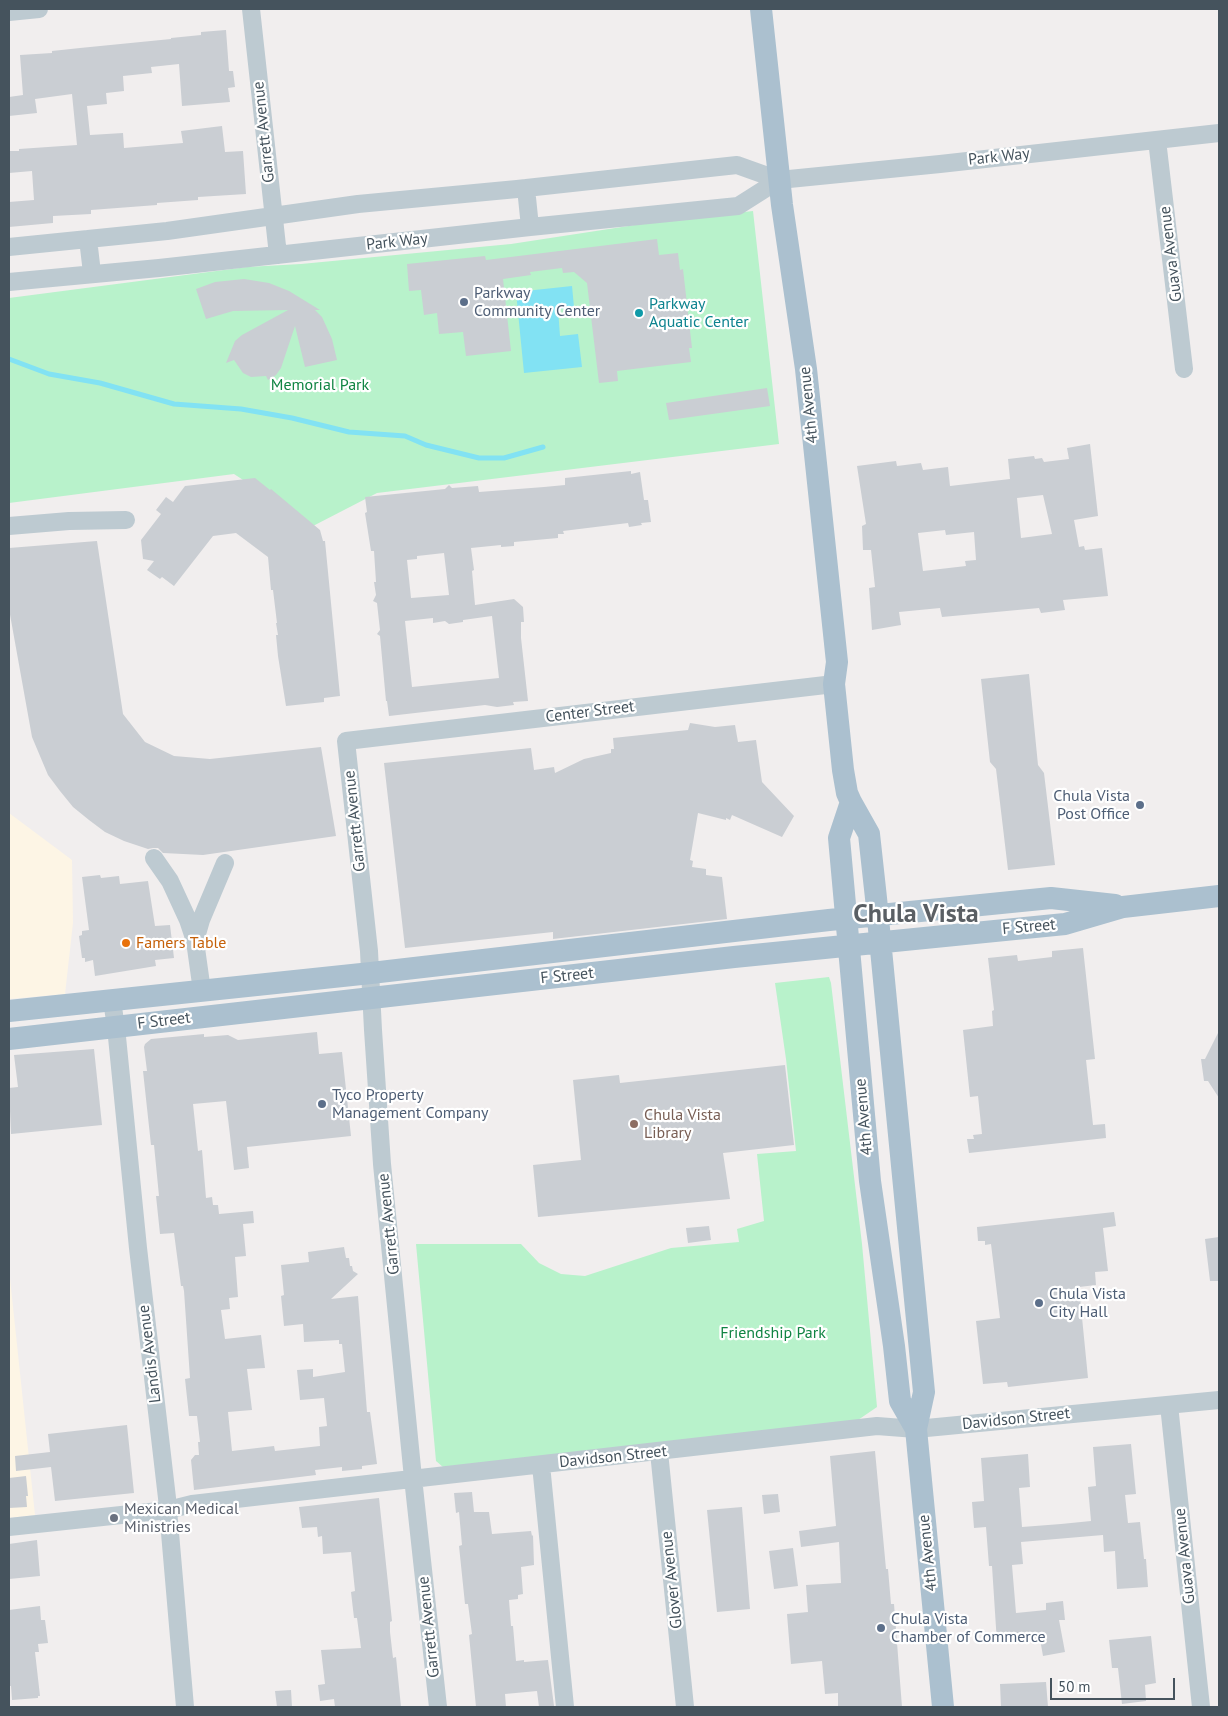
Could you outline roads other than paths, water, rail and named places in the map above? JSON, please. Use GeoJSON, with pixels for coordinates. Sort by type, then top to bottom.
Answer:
{"type":"FeatureCollection","features":[{"type":"Feature","properties":{"kind":"main road","name":"4th Avenue"},"geometry":{"type":"LineString","coordinates":[[761,9],[779,180],[806,369],[837,662],[834,684],[843,770],[851,802],[869,834],[881,942],[924,1392],[916,1429],[943,1707]]}},
{"type":"Feature","properties":{"kind":"main road","name":"4th Avenue"},"geometry":{"type":"LineString","coordinates":[[851,802],[839,838],[870,1181],[900,1401],[916,1429]]}},
{"type":"Feature","properties":{"kind":"main road","name":"F Street"},"geometry":{"type":"LineString","coordinates":[[9,1038],[849,945],[1065,924],[1123,907],[1219,896]]}},
{"type":"Feature","properties":{"kind":"main road","name":"F Street"},"geometry":{"type":"LineString","coordinates":[[9,1011],[371,973],[878,915],[1051,898],[1105,903],[1123,907]]}},
{"type":"Feature","properties":{"kind":"street"},"geometry":{"type":"LineString","coordinates":[[9,12],[39,9]]}},
{"type":"Feature","properties":{"kind":"street","name":"Garrett Avenue"},"geometry":{"type":"LineString","coordinates":[[251,9],[278,255]]}},
{"type":"Feature","properties":{"kind":"street","name":"Park Way"},"geometry":{"type":"LineString","coordinates":[[9,247],[167,231],[358,204],[737,165],[779,180],[1219,133]]}},
{"type":"Feature","properties":{"kind":"street","name":"Guava Avenue"},"geometry":{"type":"LineString","coordinates":[[1158,140],[1184,369]]}},
{"type":"Feature","properties":{"kind":"street","name":"Park Way"},"geometry":{"type":"LineString","coordinates":[[9,282],[738,206],[779,180]]}},
{"type":"Feature","properties":{"kind":"street"},"geometry":{"type":"LineString","coordinates":[[526,188],[530,227]]}},
{"type":"Feature","properties":{"kind":"street"},"geometry":{"type":"LineString","coordinates":[[88,239],[92,273]]}},
{"type":"Feature","properties":{"kind":"street"},"geometry":{"type":"LineString","coordinates":[[9,526],[69,521],[126,520]]}},
{"type":"Feature","properties":{"kind":"street","name":"Center Street"},"geometry":{"type":"LineString","coordinates":[[346,741],[834,684]]}},
{"type":"Feature","properties":{"kind":"street","name":"Garrett Avenue"},"geometry":{"type":"LineString","coordinates":[[346,741],[371,973],[382,1164],[438,1707]]}},
{"type":"Feature","properties":{"kind":"street"},"geometry":{"type":"LineString","coordinates":[[154,858],[170,881],[188,920],[194,941],[202,991]]}},
{"type":"Feature","properties":{"kind":"street"},"geometry":{"type":"LineString","coordinates":[[194,941],[225,863]]}},
{"type":"Feature","properties":{"kind":"street","name":"Landis Avenue"},"geometry":{"type":"LineString","coordinates":[[112,1001],[168,1510],[185,1707]]}},
{"type":"Feature","properties":{"kind":"street","name":"Davidson Street"},"geometry":{"type":"LineString","coordinates":[[9,1528],[168,1510],[192,1504],[413,1478],[659,1452],[877,1426],[916,1429],[1219,1400]]}},
{"type":"Feature","properties":{"kind":"street","name":"Guava Avenue"},"geometry":{"type":"LineString","coordinates":[[1169,1405],[1201,1707]]}},
{"type":"Feature","properties":{"kind":"street","name":"Glover Avenue"},"geometry":{"type":"LineString","coordinates":[[659,1452],[685,1707]]}},
{"type":"Feature","properties":{"kind":"street"},"geometry":{"type":"LineString","coordinates":[[541,1465],[565,1707]]}},
{"type":"Feature","properties":{"kind":"water"},"geometry":{"type":"Polygon","coordinates":[[[572,286],[574,307],[558,309],[560,336],[578,334],[582,367],[524,373],[516,292],[572,286]]]}},
{"type":"Feature","properties":{"kind":"waterway"},"geometry":{"type":"LineString","coordinates":[[9,359],[49,374],[100,383],[174,404],[241,409],[292,418],[349,432],[405,436],[426,445],[479,458],[504,458],[543,447]]}},
{"type":"Feature","properties":{"kind":"place","name":"Parkway Community Center"},"geometry":{"type":"Point","coordinates":[464,302]}},
{"type":"Feature","properties":{"kind":"place","name":"Parkway Aquatic Center"},"geometry":{"type":"Point","coordinates":[639,313]}},
{"type":"Feature","properties":{"kind":"place","name":"Chula Vista Post Office"},"geometry":{"type":"Point","coordinates":[1140,805]}},
{"type":"Feature","properties":{"kind":"place","name":"Famers Table"},"geometry":{"type":"Point","coordinates":[126,943]}},
{"type":"Feature","properties":{"kind":"place","name":"Tyco Property Management Company"},"geometry":{"type":"Point","coordinates":[322,1104]}},
{"type":"Feature","properties":{"kind":"place","name":"Chula Vista Library"},"geometry":{"type":"Point","coordinates":[634,1124]}},
{"type":"Feature","properties":{"kind":"place","name":"Chula Vista City Hall"},"geometry":{"type":"Point","coordinates":[1039,1303]}},
{"type":"Feature","properties":{"kind":"place","name":"Mexican Medical Ministries"},"geometry":{"type":"Point","coordinates":[114,1518]}},
{"type":"Feature","properties":{"kind":"place","name":"Chula Vista Chamber of Commerce"},"geometry":{"type":"Point","coordinates":[881,1628]}},
{"type":"Feature","properties":{"kind":"district","name":"Chula Vista"},"geometry":{"type":"Point","coordinates":[916,915]}},
{"type":"Feature","properties":{"kind":"park label","name":"Memorial Park"},"geometry":{"type":"Point","coordinates":[320,385]}},
{"type":"Feature","properties":{"kind":"park label","name":"Friendship Park"},"geometry":{"type":"Point","coordinates":[773,1333]}}]}
